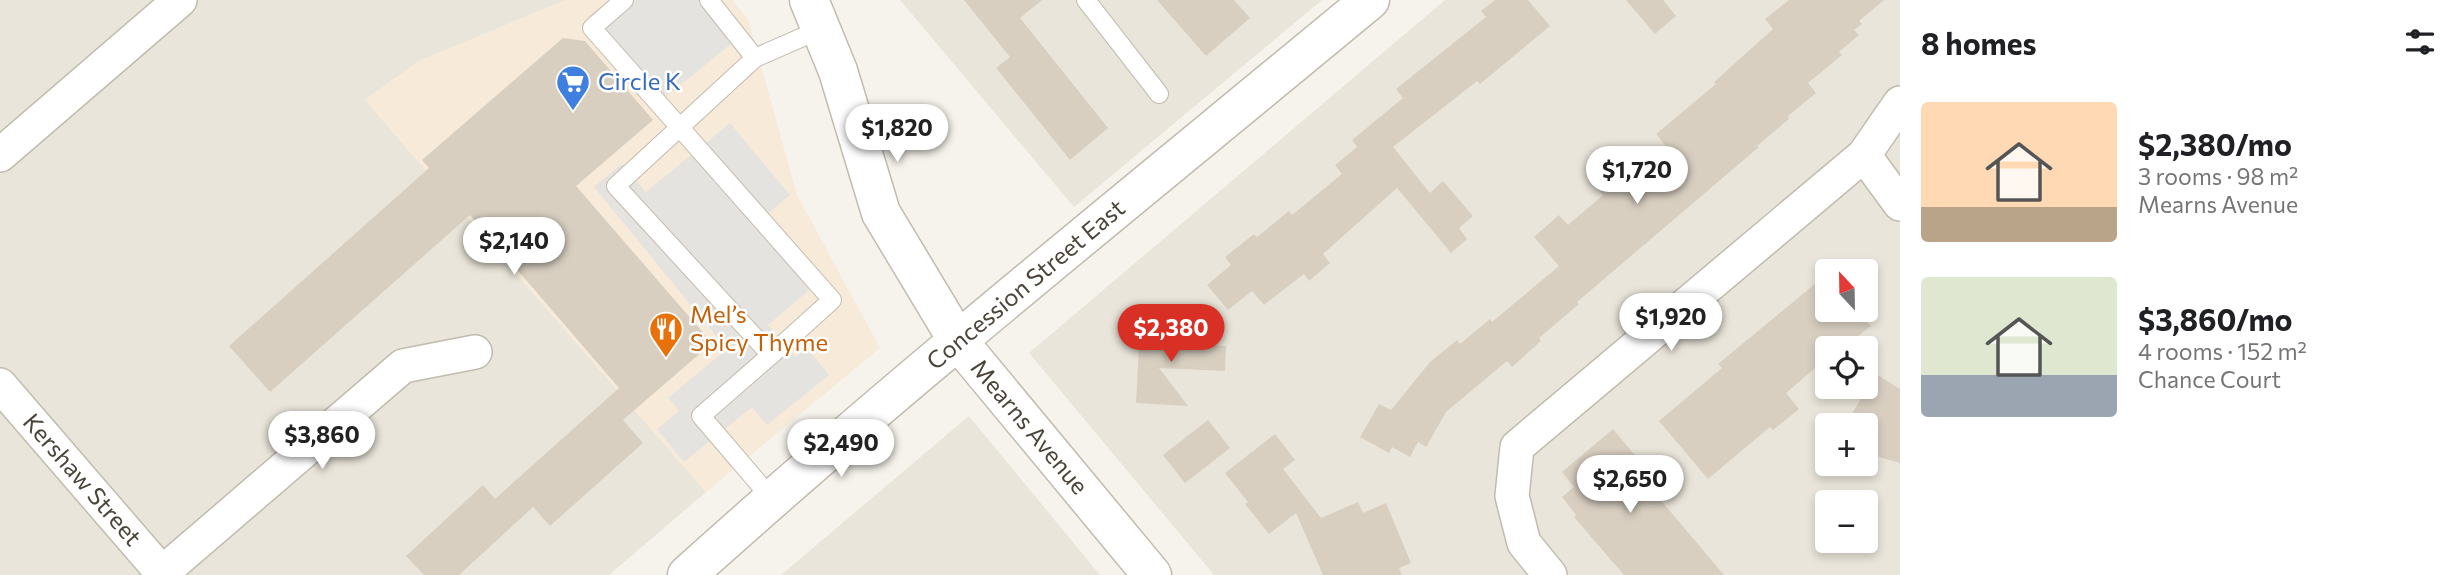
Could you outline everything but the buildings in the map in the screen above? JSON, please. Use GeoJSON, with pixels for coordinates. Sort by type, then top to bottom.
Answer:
{"type":"FeatureCollection","features":[{"type":"Feature","properties":{"kind":"street"},"geometry":{"type":"LineString","coordinates":[[0,155],[180,0]]}},
{"type":"Feature","properties":{"kind":"street","name":"Concession Street East"},"geometry":{"type":"LineString","coordinates":[[687,575],[958,341],[1370,0]]}},
{"type":"Feature","properties":{"kind":"street","name":"Mearns Avenue"},"geometry":{"type":"LineString","coordinates":[[815,15],[838,71],[881,213],[958,341],[1152,575]]}},
{"type":"Feature","properties":{"kind":"street"},"geometry":{"type":"LineString","coordinates":[[1550,575],[1524,542],[1512,496],[1517,447],[1864,155],[1900,103]]}},
{"type":"Feature","properties":{"kind":"street"},"geometry":{"type":"LineString","coordinates":[[1864,155],[1900,204]]}},
{"type":"Feature","properties":{"kind":"street"},"geometry":{"type":"LineString","coordinates":[[163,574],[403,366],[475,352]]}},
{"type":"Feature","properties":{"kind":"street","name":"Kershaw Street"},"geometry":{"type":"LineString","coordinates":[[0,385],[163,574]]}},
{"type":"Feature","properties":{"kind":"lane"},"geometry":{"type":"LineString","coordinates":[[624,0],[592,28],[832,300],[701,416],[772,499]]}},
{"type":"Feature","properties":{"kind":"lane"},"geometry":{"type":"LineString","coordinates":[[709,0],[755,58]]}},
{"type":"Feature","properties":{"kind":"lane"},"geometry":{"type":"LineString","coordinates":[[1086,0],[1159,94]]}},
{"type":"Feature","properties":{"kind":"lane"},"geometry":{"type":"LineString","coordinates":[[771,355],[616,186],[755,58],[815,15]]}},
{"type":"Feature","properties":{"kind":"shaded area"},"geometry":{"type":"Polygon","coordinates":[[[0,0],[566,0],[419,61],[365,100],[706,492],[609,575],[0,575],[0,0]]]}},
{"type":"Feature","properties":{"kind":"shaded area"},"geometry":{"type":"Polygon","coordinates":[[[566,0],[732,0],[748,19],[797,195],[880,348],[706,492],[365,100],[419,61],[566,0]]]}},
{"type":"Feature","properties":{"kind":"shaded area"},"geometry":{"type":"Polygon","coordinates":[[[611,0],[712,0],[742,35],[658,103],[588,16],[611,0]]]}},
{"type":"Feature","properties":{"kind":"shaded area"},"geometry":{"type":"Polygon","coordinates":[[[900,0],[1322,0],[1074,207],[900,0]]]}},
{"type":"Feature","properties":{"kind":"shaded area"},"geometry":{"type":"Polygon","coordinates":[[[1445,0],[1900,0],[1900,575],[1214,575],[1029,353],[1445,0]]]}},
{"type":"Feature","properties":{"kind":"shaded area"},"geometry":{"type":"Polygon","coordinates":[[[730,123],[790,195],[761,219],[815,285],[768,325],[795,357],[807,348],[829,375],[767,425],[752,407],[684,462],[657,429],[679,411],[668,398],[727,349],[594,187],[622,164],[646,192],[730,123]]]}},
{"type":"Feature","properties":{"kind":"shaded area"},"geometry":{"type":"Polygon","coordinates":[[[969,416],[1100,575],[781,575],[969,416]]]}},
{"type":"Feature","properties":{"kind":"place","name":"Circle K"},"geometry":{"type":"Point","coordinates":[573,112]}},
{"type":"Feature","properties":{"kind":"place","name":"Mel’s Spicy Thyme"},"geometry":{"type":"Point","coordinates":[666,359]}}]}
